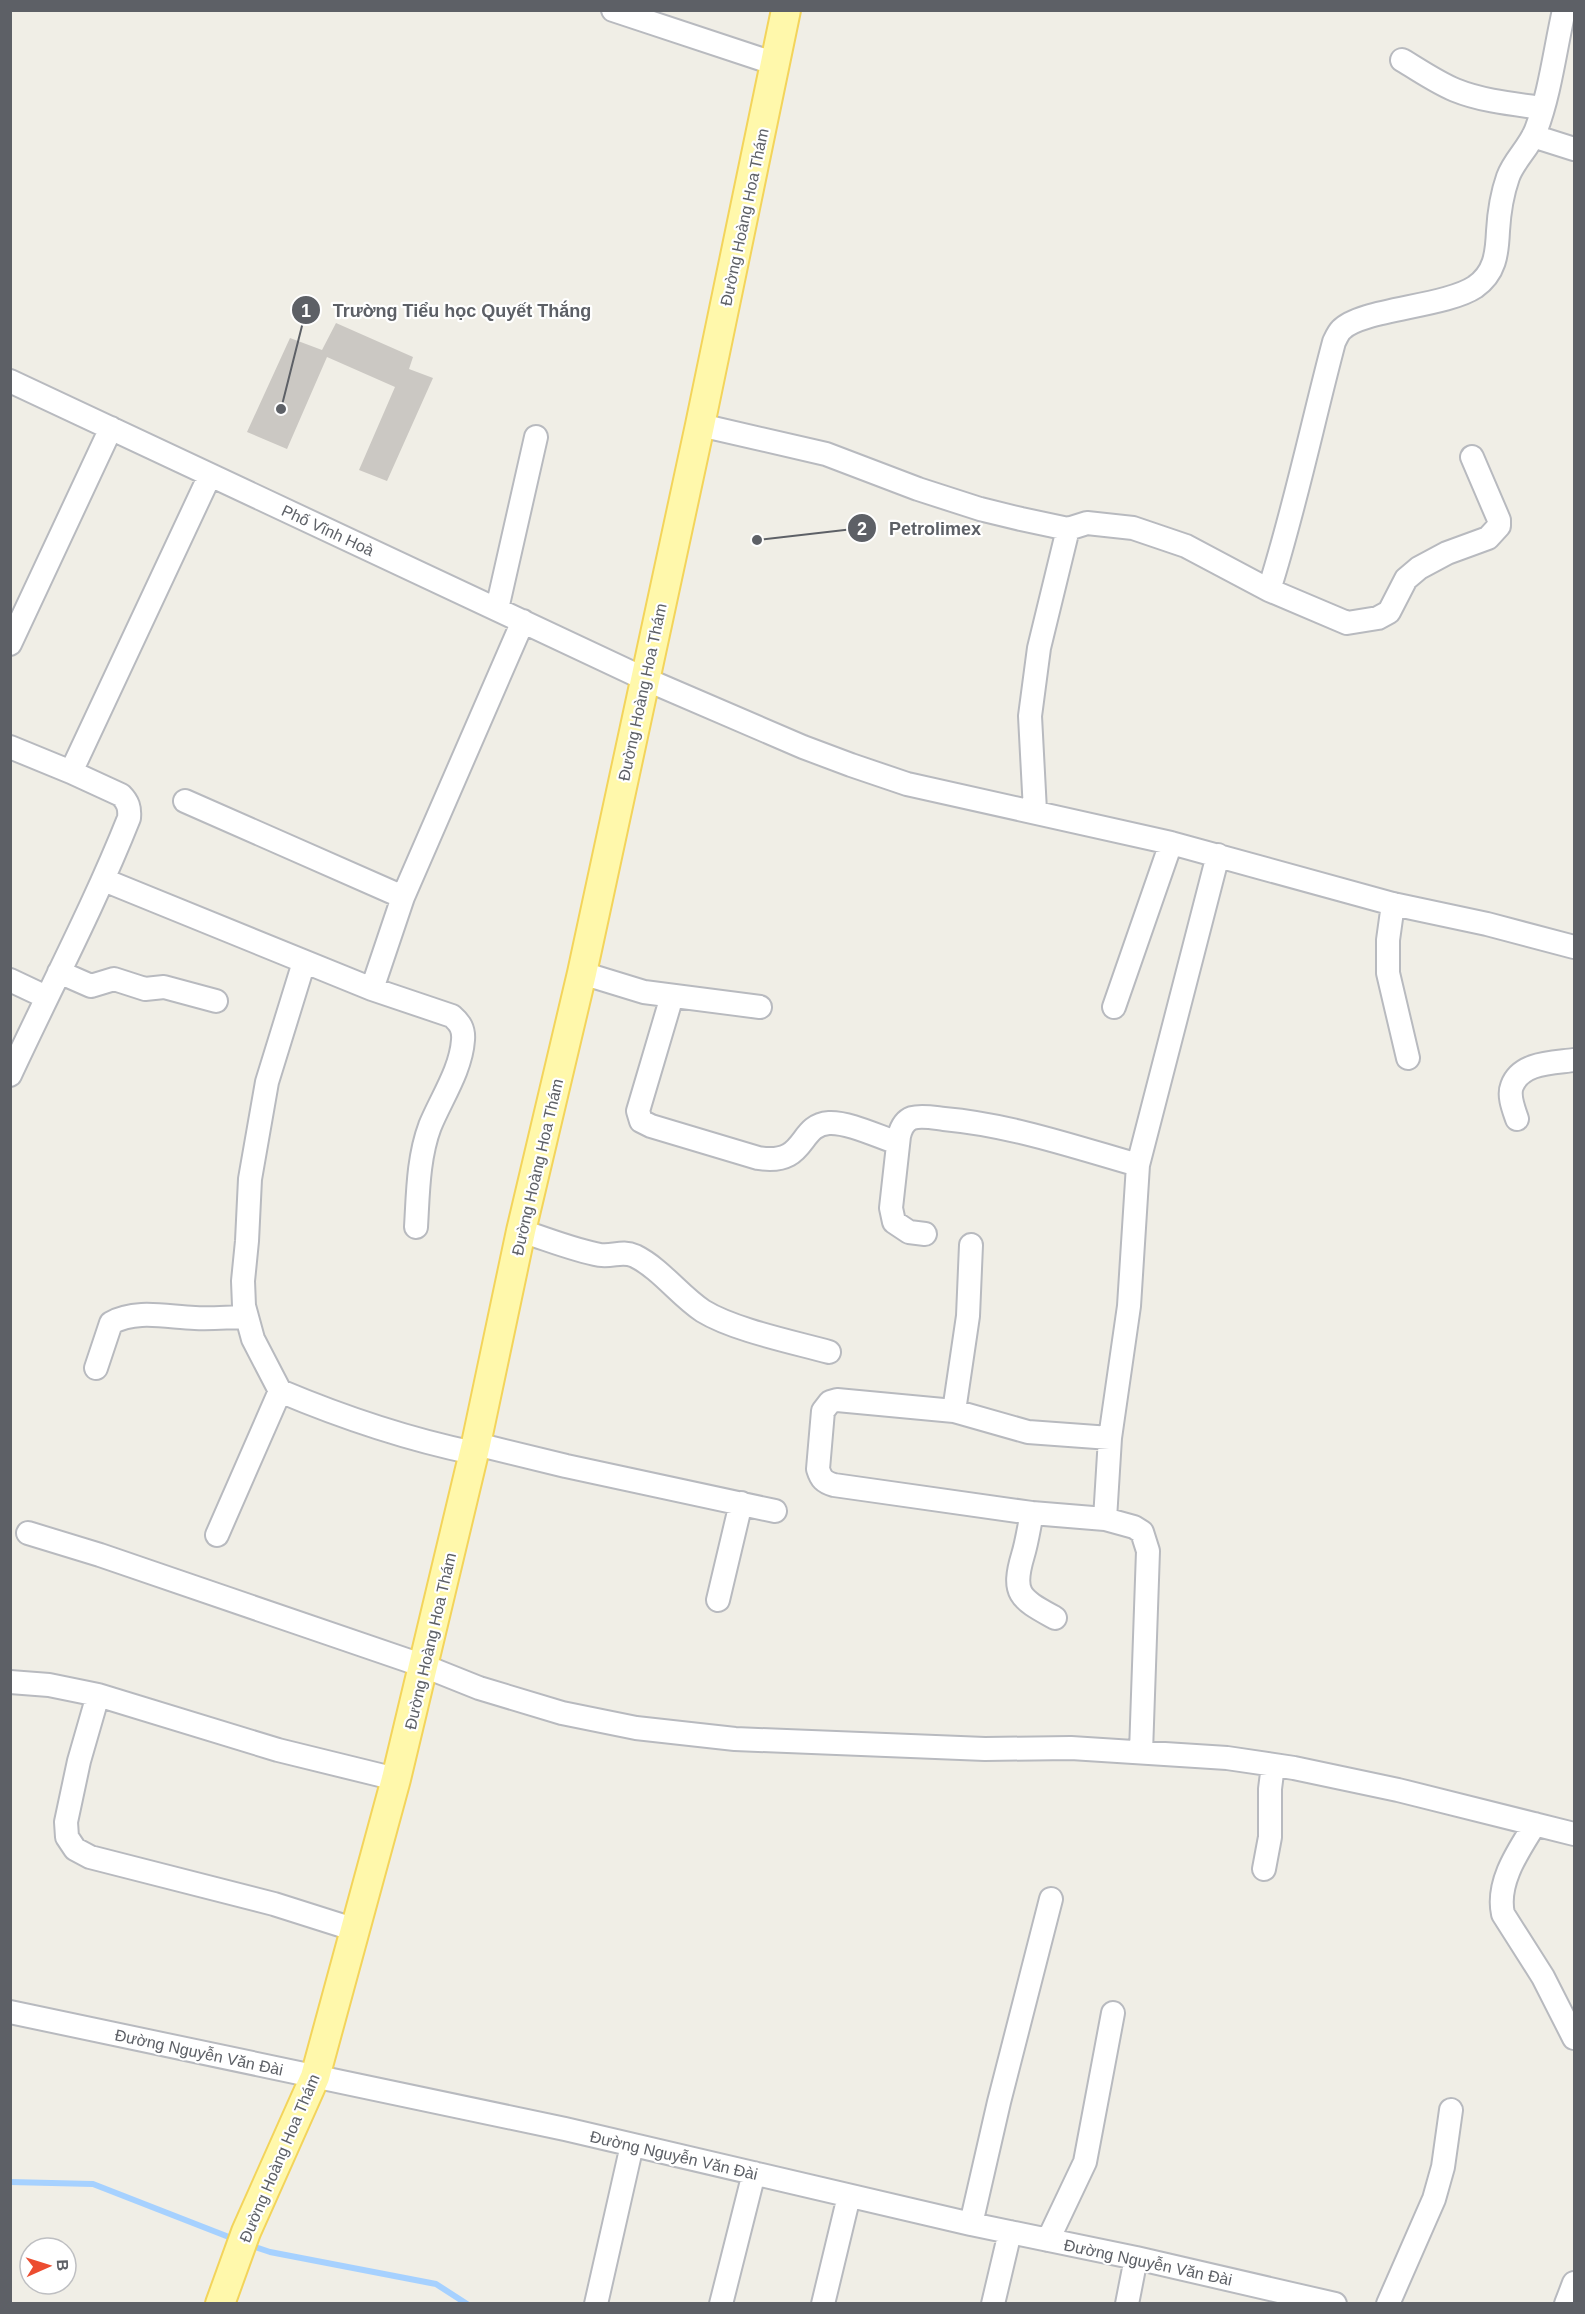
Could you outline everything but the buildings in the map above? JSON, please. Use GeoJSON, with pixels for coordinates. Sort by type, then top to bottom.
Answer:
{"type":"FeatureCollection","features":[{"type":"Feature","properties":{"kind":"main road","name":"Đường Hoàng Hoa Thám"},"geometry":{"type":"LineString","coordinates":[[220,2304],[242,2243],[315,2077],[356,1930],[424,1666],[475,1449],[521,1231],[582,973],[700,425],[786,10]]}},
{"type":"Feature","properties":{"kind":"street"},"geometry":{"type":"LineString","coordinates":[[614,10],[776,64]]}},
{"type":"Feature","properties":{"kind":"street"},"geometry":{"type":"LineString","coordinates":[[1269,590],[1287,532],[1334,342],[1342,329],[1357,320],[1454,297],[1474,288],[1488,276],[1498,249],[1498,230],[1508,178],[1514,164],[1533,136],[1542,108],[1564,10]]}},
{"type":"Feature","properties":{"kind":"street"},"geometry":{"type":"LineString","coordinates":[[1402,60],[1434,80],[1457,90],[1496,101],[1542,108]]}},
{"type":"Feature","properties":{"kind":"street"},"geometry":{"type":"LineString","coordinates":[[1533,136],[1575,149]]}},
{"type":"Feature","properties":{"kind":"street","name":"Phố Vĩnh Hoà"},"geometry":{"type":"LineString","coordinates":[[10,381],[645,679],[803,747],[851,765],[907,784],[1171,843],[1393,904],[1487,924],[1575,947]]}},
{"type":"Feature","properties":{"kind":"street"},"geometry":{"type":"LineString","coordinates":[[700,425],[826,454],[918,489],[980,509],[1068,529],[1087,523],[1133,528],[1186,546],[1269,590],[1347,623],[1378,618],[1389,612],[1406,579],[1419,568],[1447,553],[1488,538],[1499,526],[1472,457]]}},
{"type":"Feature","properties":{"kind":"street"},"geometry":{"type":"LineString","coordinates":[[10,644],[111,428]]}},
{"type":"Feature","properties":{"kind":"street"},"geometry":{"type":"LineString","coordinates":[[497,609],[536,437]]}},
{"type":"Feature","properties":{"kind":"street"},"geometry":{"type":"LineString","coordinates":[[71,772],[210,475]]}},
{"type":"Feature","properties":{"kind":"street"},"geometry":{"type":"LineString","coordinates":[[1035,811],[1030,716],[1039,648],[1068,529]]}},
{"type":"Feature","properties":{"kind":"street"},"geometry":{"type":"LineString","coordinates":[[372,989],[403,897],[523,621]]}},
{"type":"Feature","properties":{"kind":"street"},"geometry":{"type":"LineString","coordinates":[[10,747],[121,795],[126,800],[129,809],[129,818],[104,880],[10,1075]]}},
{"type":"Feature","properties":{"kind":"street"},"geometry":{"type":"LineString","coordinates":[[185,801],[403,897]]}},
{"type":"Feature","properties":{"kind":"street"},"geometry":{"type":"LineString","coordinates":[[1114,1007],[1171,843]]}},
{"type":"Feature","properties":{"kind":"street"},"geometry":{"type":"LineString","coordinates":[[1105,1519],[1110,1438],[1128,1316],[1138,1165],[1218,855]]}},
{"type":"Feature","properties":{"kind":"street"},"geometry":{"type":"LineString","coordinates":[[104,880],[173,906],[372,989],[452,1016],[461,1024],[463,1038],[461,1053],[430,1128],[421,1167],[416,1227]]}},
{"type":"Feature","properties":{"kind":"street"},"geometry":{"type":"LineString","coordinates":[[1393,904],[1388,940],[1388,973],[1408,1058]]}},
{"type":"Feature","properties":{"kind":"street"},"geometry":{"type":"LineString","coordinates":[[304,962],[267,1082],[250,1179],[248,1241],[243,1281],[244,1306],[253,1340],[280,1391],[375,1428],[425,1443],[475,1449],[566,1466],[775,1511]]}},
{"type":"Feature","properties":{"kind":"street"},"geometry":{"type":"LineString","coordinates":[[59,972],[91,986],[114,979],[145,989],[164,987],[216,1001]]}},
{"type":"Feature","properties":{"kind":"street"},"geometry":{"type":"LineString","coordinates":[[582,973],[644,992],[760,1007]]}},
{"type":"Feature","properties":{"kind":"street"},"geometry":{"type":"LineString","coordinates":[[10,980],[46,997]]}},
{"type":"Feature","properties":{"kind":"street"},"geometry":{"type":"LineString","coordinates":[[672,996],[638,1111],[641,1121],[651,1126],[771,1160],[782,1159],[794,1153],[811,1132],[828,1123],[840,1124],[898,1143]]}},
{"type":"Feature","properties":{"kind":"street"},"geometry":{"type":"LineString","coordinates":[[1517,1119],[1511,1095],[1512,1086],[1521,1074],[1535,1065],[1575,1060]]}},
{"type":"Feature","properties":{"kind":"street"},"geometry":{"type":"LineString","coordinates":[[925,1234],[909,1232],[894,1222],[891,1208],[902,1125],[912,1118],[968,1121],[1012,1130],[1138,1165]]}},
{"type":"Feature","properties":{"kind":"street"},"geometry":{"type":"LineString","coordinates":[[521,1231],[603,1256],[626,1252],[650,1266],[688,1301],[706,1312],[723,1320],[830,1352]]}},
{"type":"Feature","properties":{"kind":"street"},"geometry":{"type":"LineString","coordinates":[[954,1411],[968,1316],[971,1245]]}},
{"type":"Feature","properties":{"kind":"street"},"geometry":{"type":"LineString","coordinates":[[96,1368],[111,1323],[117,1320],[133,1315],[196,1318],[247,1317]]}},
{"type":"Feature","properties":{"kind":"street"},"geometry":{"type":"LineString","coordinates":[[217,1535],[280,1391]]}},
{"type":"Feature","properties":{"kind":"street"},"geometry":{"type":"LineString","coordinates":[[1110,1438],[1028,1432],[954,1411],[837,1400],[830,1402],[823,1411],[818,1469],[825,1482],[834,1485],[1032,1513],[1105,1519],[1134,1527],[1142,1532],[1146,1541],[1147,1563],[1141,1752]]}},
{"type":"Feature","properties":{"kind":"street"},"geometry":{"type":"LineString","coordinates":[[718,1600],[741,1503]]}},
{"type":"Feature","properties":{"kind":"street"},"geometry":{"type":"LineString","coordinates":[[1032,1513],[1016,1581],[1021,1594],[1035,1607],[1055,1618]]}},
{"type":"Feature","properties":{"kind":"street"},"geometry":{"type":"LineString","coordinates":[[28,1533],[100,1555],[424,1666],[479,1689],[562,1713],[636,1728],[747,1740],[986,1749],[1071,1748],[1216,1757],[1273,1765],[1398,1790],[1575,1834]]}},
{"type":"Feature","properties":{"kind":"street"},"geometry":{"type":"LineString","coordinates":[[10,1682],[49,1685],[98,1695],[278,1750],[396,1779]]}},
{"type":"Feature","properties":{"kind":"street"},"geometry":{"type":"LineString","coordinates":[[98,1695],[79,1761],[66,1822],[67,1837],[75,1849],[90,1857],[274,1904],[356,1930]]}},
{"type":"Feature","properties":{"kind":"street"},"geometry":{"type":"LineString","coordinates":[[1264,1869],[1270,1837],[1270,1789],[1273,1765]]}},
{"type":"Feature","properties":{"kind":"street"},"geometry":{"type":"LineString","coordinates":[[1534,1824],[1508,1873],[1501,1891],[1501,1904],[1503,1914],[1543,1977],[1575,2038]]}},
{"type":"Feature","properties":{"kind":"street"},"geometry":{"type":"LineString","coordinates":[[971,2224],[999,2102],[1051,1899]]}},
{"type":"Feature","properties":{"kind":"street","name":"Đường Nguyễn Văn Đài"},"geometry":{"type":"LineString","coordinates":[[10,2012],[632,2145],[971,2224],[1136,2258],[1335,2304]]}},
{"type":"Feature","properties":{"kind":"street"},"geometry":{"type":"LineString","coordinates":[[1048,2240],[1085,2162],[1113,2013]]}},
{"type":"Feature","properties":{"kind":"street"},"geometry":{"type":"LineString","coordinates":[[1388,2304],[1434,2199],[1443,2167],[1451,2110]]}},
{"type":"Feature","properties":{"kind":"street"},"geometry":{"type":"LineString","coordinates":[[596,2304],[632,2145]]}},
{"type":"Feature","properties":{"kind":"street"},"geometry":{"type":"LineString","coordinates":[[721,2304],[754,2173]]}},
{"type":"Feature","properties":{"kind":"street"},"geometry":{"type":"LineString","coordinates":[[823,2304],[849,2196]]}},
{"type":"Feature","properties":{"kind":"street"},"geometry":{"type":"LineString","coordinates":[[993,2304],[1010,2232]]}},
{"type":"Feature","properties":{"kind":"street"},"geometry":{"type":"LineString","coordinates":[[1127,2304],[1136,2258]]}},
{"type":"Feature","properties":{"kind":"street"},"geometry":{"type":"LineString","coordinates":[[1566,2304],[1575,2283]]}},
{"type":"Feature","properties":{"kind":"waterway"},"geometry":{"type":"LineString","coordinates":[[10,2182],[93,2184],[234,2239]]}},
{"type":"Feature","properties":{"kind":"waterway"},"geometry":{"type":"LineString","coordinates":[[249,2245],[270,2252],[436,2284],[467,2304]]}},
{"type":"Feature","properties":{"kind":"place","name":"Trường Tiểu học Quyết Thắng"},"geometry":{"type":"Point","coordinates":[281,409]}},
{"type":"Feature","properties":{"kind":"place","name":"Petrolimex"},"geometry":{"type":"Point","coordinates":[757,540]}}]}
